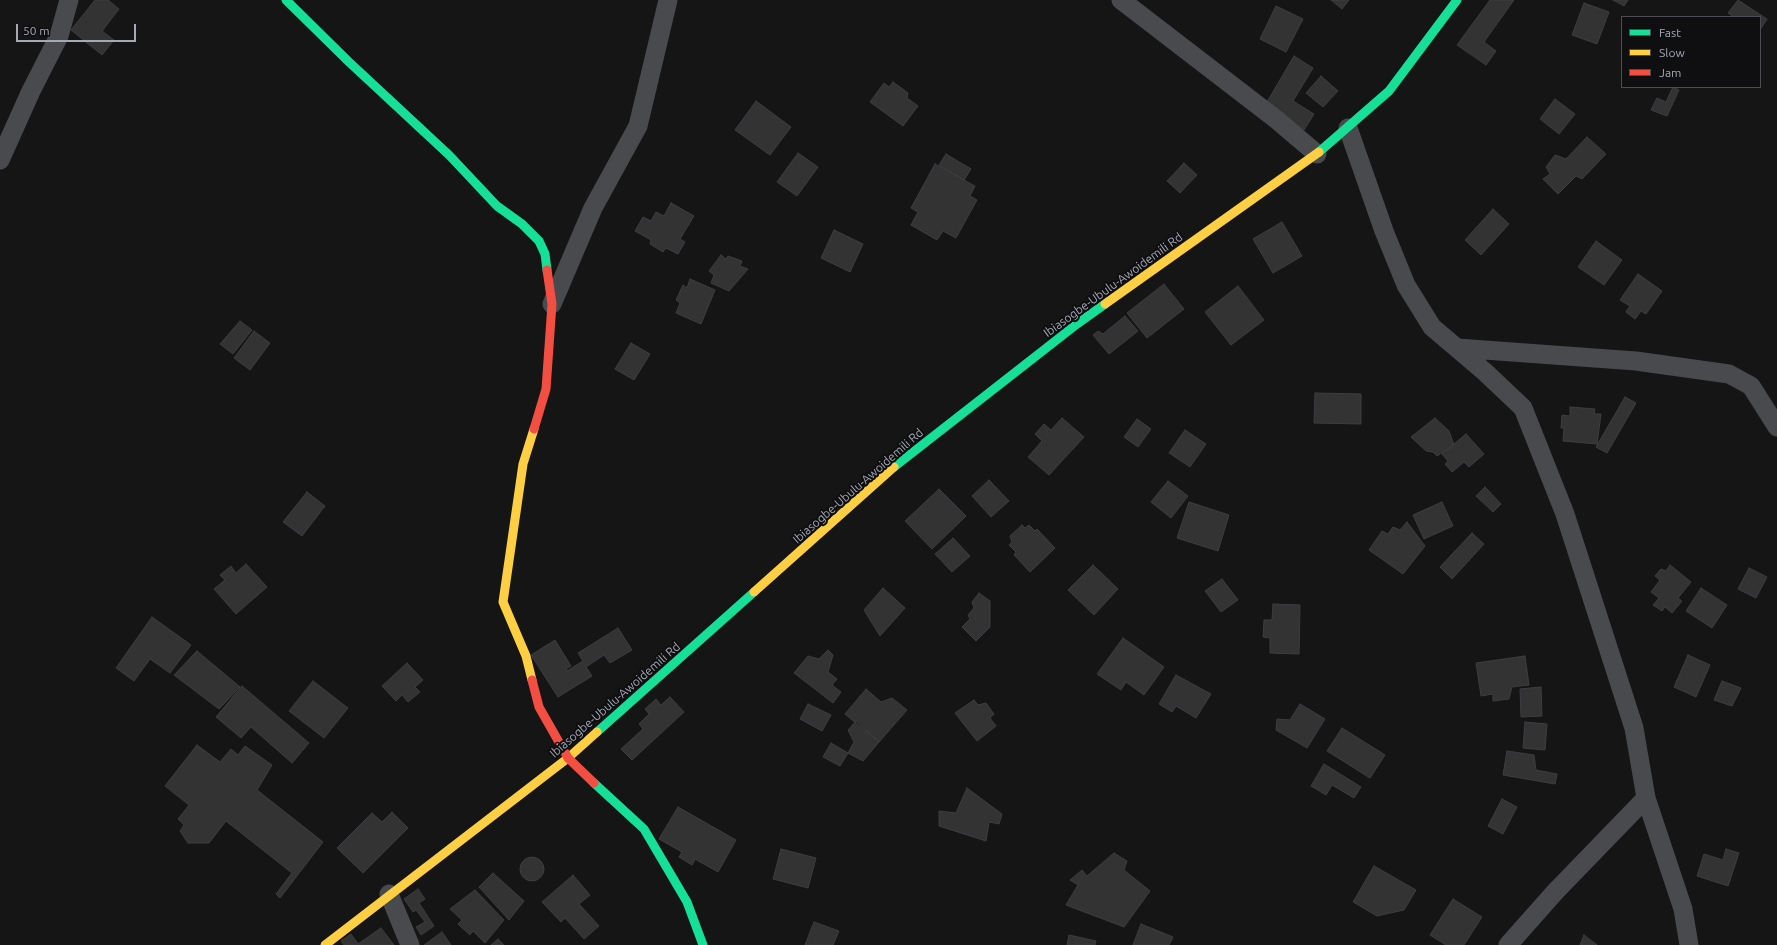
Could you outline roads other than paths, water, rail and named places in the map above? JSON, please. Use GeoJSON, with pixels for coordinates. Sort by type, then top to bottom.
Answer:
{"type":"FeatureCollection","features":[{"type":"Feature","properties":{"kind":"street"},"geometry":{"type":"LineString","coordinates":[[0,160],[31,91],[59,36],[69,0]]}},
{"type":"Feature","properties":{"kind":"street"},"geometry":{"type":"LineString","coordinates":[[286,0],[349,62],[449,155],[497,206],[522,224],[539,241],[545,254],[552,304],[546,389],[523,464],[503,602],[526,656],[539,707],[568,758],[644,829],[687,902],[703,945]]}},
{"type":"Feature","properties":{"kind":"street"},"geometry":{"type":"LineString","coordinates":[[552,304],[568,262],[593,208],[638,126],[668,0]]}},
{"type":"Feature","properties":{"kind":"street"},"geometry":{"type":"LineString","coordinates":[[1122,0],[1277,120],[1317,154]]}},
{"type":"Feature","properties":{"kind":"street","name":"Ibiasogbe-Ubulu-Awoidemili Rd"},"geometry":{"type":"LineString","coordinates":[[325,945],[389,894],[568,758],[894,467],[1077,324],[1317,154],[1389,91],[1457,0]]}},
{"type":"Feature","properties":{"kind":"street"},"geometry":{"type":"LineString","coordinates":[[1348,128],[1384,231],[1406,285],[1432,327],[1486,372],[1523,408],[1565,514],[1634,728],[1646,798],[1683,909],[1689,945]]}},
{"type":"Feature","properties":{"kind":"street"},"geometry":{"type":"LineString","coordinates":[[545,254],[554,263],[568,262]]}},
{"type":"Feature","properties":{"kind":"street"},"geometry":{"type":"LineString","coordinates":[[1457,348],[1636,361],[1729,374],[1751,386],[1777,427]]}},
{"type":"Feature","properties":{"kind":"street"},"geometry":{"type":"LineString","coordinates":[[1508,945],[1555,892],[1646,798]]}},
{"type":"Feature","properties":{"kind":"street"},"geometry":{"type":"LineString","coordinates":[[389,894],[410,945]]}}]}
